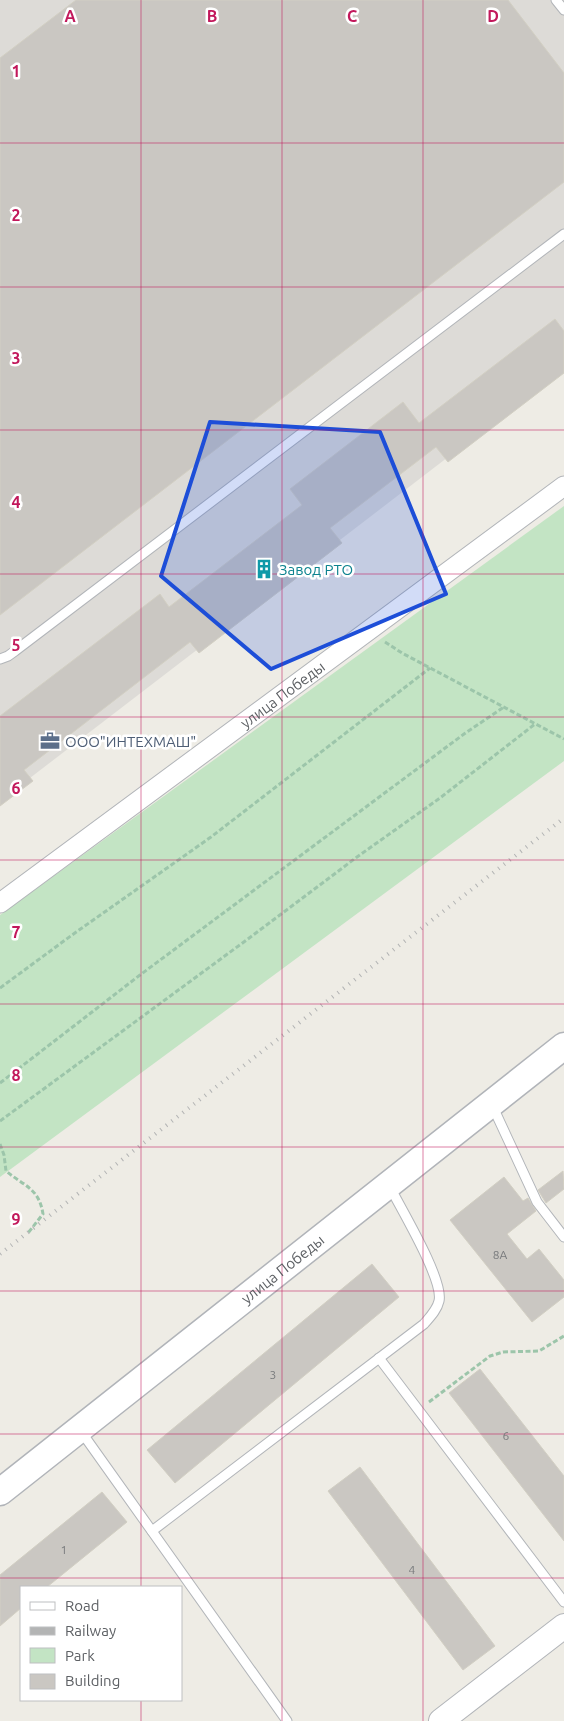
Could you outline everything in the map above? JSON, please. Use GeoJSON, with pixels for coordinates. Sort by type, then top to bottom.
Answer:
{"type":"FeatureCollection","features":[{"type":"Feature","properties":{"kind":"main road","name":"улица Победы"},"geometry":{"type":"LineString","coordinates":[[0,1492],[564,1046]]}},
{"type":"Feature","properties":{"kind":"street","name":"улица Победы"},"geometry":{"type":"LineString","coordinates":[[0,903],[564,486]]}},
{"type":"Feature","properties":{"kind":"street"},"geometry":{"type":"LineString","coordinates":[[440,1721],[564,1626]]}},
{"type":"Feature","properties":{"kind":"lane"},"geometry":{"type":"LineString","coordinates":[[556,0],[564,10]]}},
{"type":"Feature","properties":{"kind":"lane"},"geometry":{"type":"LineString","coordinates":[[0,659],[14,651],[564,234]]}},
{"type":"Feature","properties":{"kind":"lane"},"geometry":{"type":"LineString","coordinates":[[491,1103],[537,1202],[564,1237]]}},
{"type":"Feature","properties":{"kind":"lane"},"geometry":{"type":"LineString","coordinates":[[152,1532],[424,1324],[433,1314],[439,1300],[438,1288],[432,1269],[389,1185]]}},
{"type":"Feature","properties":{"kind":"lane"},"geometry":{"type":"LineString","coordinates":[[379,1358],[564,1602]]}},
{"type":"Feature","properties":{"kind":"lane"},"geometry":{"type":"LineString","coordinates":[[79,1429],[287,1721]]}},
{"type":"Feature","properties":{"kind":"path"},"geometry":{"type":"LineString","coordinates":[[367,631],[402,654],[564,739]]}},
{"type":"Feature","properties":{"kind":"path"},"geometry":{"type":"LineString","coordinates":[[0,988],[72,934],[212,837],[430,668]]}},
{"type":"Feature","properties":{"kind":"path"},"geometry":{"type":"LineString","coordinates":[[0,1084],[140,974],[434,756],[504,707]]}},
{"type":"Feature","properties":{"kind":"path"},"geometry":{"type":"LineString","coordinates":[[0,1121],[357,857],[440,798],[535,724]]}},
{"type":"Feature","properties":{"kind":"path"},"geometry":{"type":"LineString","coordinates":[[0,1144],[4,1155],[6,1171],[30,1188],[40,1199],[43,1214],[28,1233]]}},
{"type":"Feature","properties":{"kind":"path"},"geometry":{"type":"LineString","coordinates":[[419,1410],[490,1356],[503,1352],[539,1351],[564,1336]]}},
{"type":"Feature","properties":{"kind":"highlighted area"},"geometry":{"type":"Polygon","coordinates":[[[210,422],[380,432],[446,594],[271,669],[161,576],[210,422]]]}},
{"type":"Feature","properties":{"kind":"shaded area","name":"Завод РТО"},"geometry":{"type":"Polygon","coordinates":[[[0,0],[564,0],[564,368],[0,801],[0,0]]]}},
{"type":"Feature","properties":{"kind":"green space"},"geometry":{"type":"Polygon","coordinates":[[[564,506],[564,761],[0,1177],[0,915],[564,506]]]}},
{"type":"Feature","properties":{"kind":"building","name":"Завод РТО"},"geometry":{"type":"Polygon","coordinates":[[[76,0],[508,0],[564,73],[564,182],[0,615],[0,58],[76,0]]]}},
{"type":"Feature","properties":{"kind":"building","name":"Завод РТО"},"geometry":{"type":"Polygon","coordinates":[[[555,319],[564,331],[564,373],[448,462],[436,447],[330,528],[342,543],[199,653],[190,642],[24,770],[33,781],[0,806],[0,716],[160,594],[169,607],[302,505],[290,489],[403,402],[419,423],[555,319]]]}},
{"type":"Feature","properties":{"kind":"building"},"geometry":{"type":"Polygon","coordinates":[[[563,1171],[564,1189],[546,1203],[538,1190],[563,1171]]]}},
{"type":"Feature","properties":{"kind":"building"},"geometry":{"type":"Polygon","coordinates":[[[504,1177],[523,1201],[528,1198],[536,1211],[507,1234],[527,1259],[539,1249],[564,1280],[564,1297],[532,1322],[450,1220],[504,1177]]]}},
{"type":"Feature","properties":{"kind":"building"},"geometry":{"type":"Polygon","coordinates":[[[372,1264],[399,1297],[175,1483],[147,1450],[372,1264]]]}},
{"type":"Feature","properties":{"kind":"building"},"geometry":{"type":"Polygon","coordinates":[[[480,1369],[564,1476],[564,1541],[449,1393],[480,1369]]]}},
{"type":"Feature","properties":{"kind":"building"},"geometry":{"type":"Polygon","coordinates":[[[360,1467],[495,1646],[463,1670],[328,1491],[360,1467]]]}},
{"type":"Feature","properties":{"kind":"building"},"geometry":{"type":"Polygon","coordinates":[[[102,1492],[127,1522],[48,1586],[20,1586],[20,1609],[0,1626],[0,1575],[102,1492]]]}},
{"type":"Feature","properties":{"kind":"railway"},"geometry":{"type":"LineString","coordinates":[[0,1254],[564,818]]}},
{"type":"Feature","properties":{"kind":"place","name":"Завод РТО"},"geometry":{"type":"Point","coordinates":[264,569]}},
{"type":"Feature","properties":{"kind":"place","name":"ООО\"ИНТЕХМАШ\""},"geometry":{"type":"Point","coordinates":[50,741]}}]}
